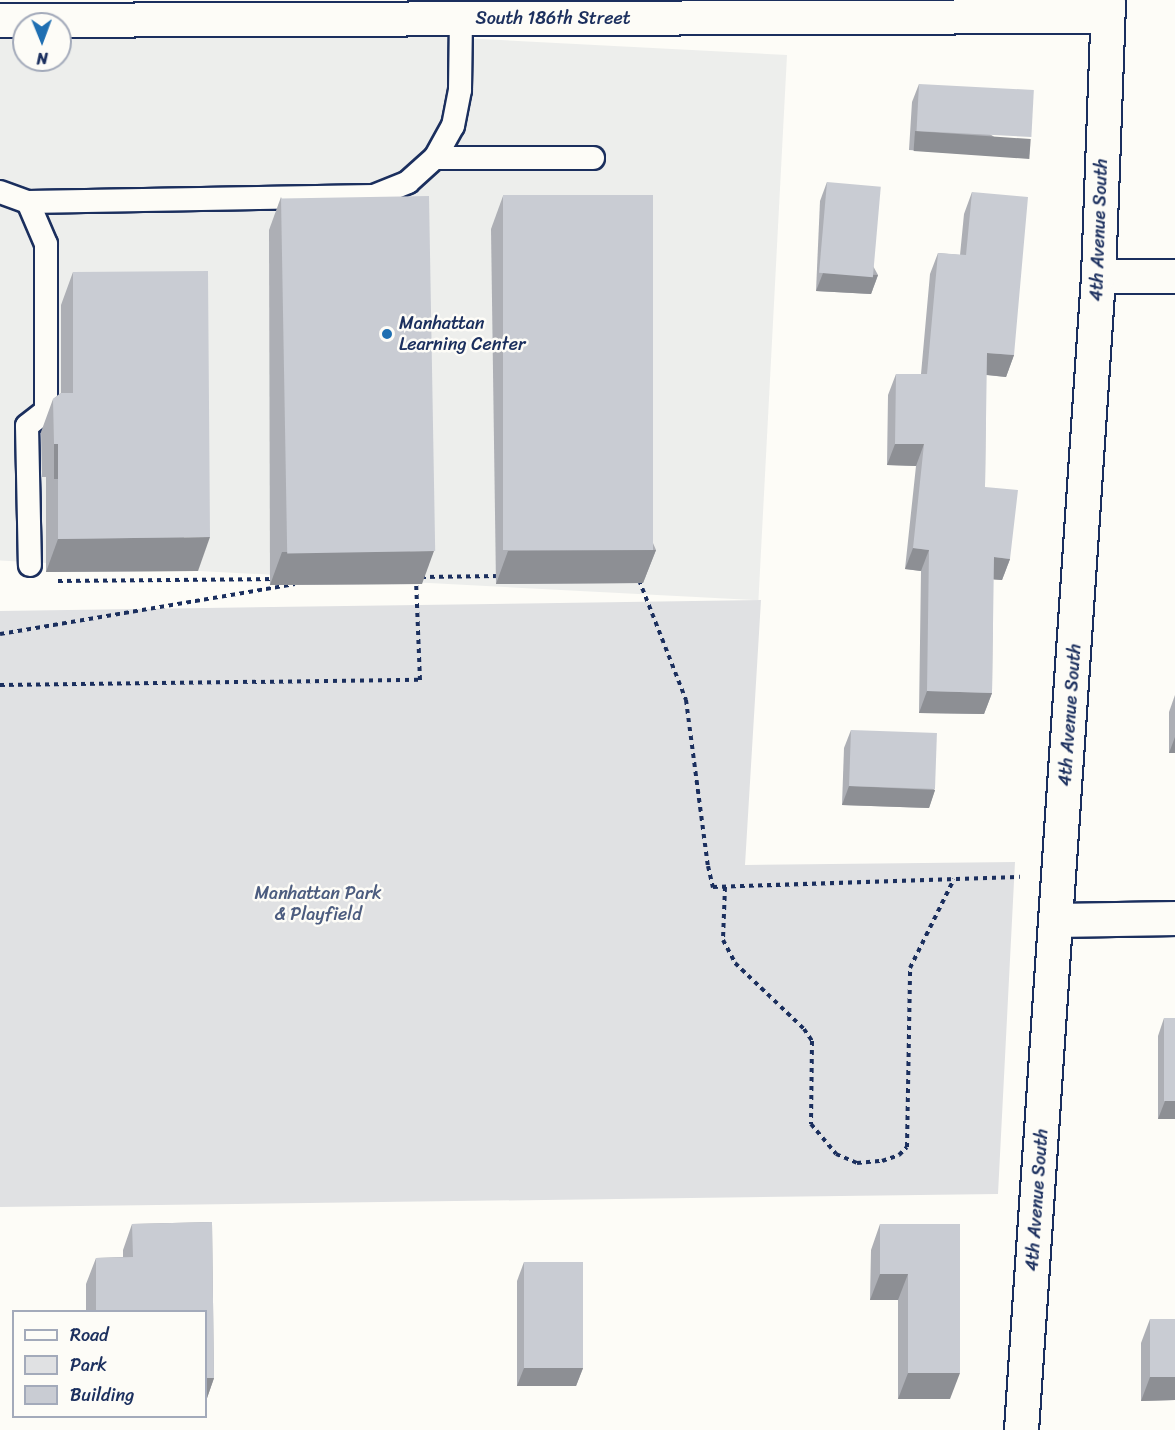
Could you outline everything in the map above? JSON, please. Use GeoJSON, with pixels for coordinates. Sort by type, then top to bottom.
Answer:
{"type":"FeatureCollection","features":[{"type":"Feature","properties":{"kind":"street","name":"South 186th Street"},"geometry":{"type":"LineString","coordinates":[[0,20],[59,10],[461,18],[1107,8]]}},
{"type":"Feature","properties":{"kind":"street","name":"4th Avenue South"},"geometry":{"type":"LineString","coordinates":[[1021,1430],[1057,920],[1098,276],[1107,8]]}},
{"type":"Feature","properties":{"kind":"street"},"geometry":{"type":"LineString","coordinates":[[1098,276],[1175,276]]}},
{"type":"Feature","properties":{"kind":"street"},"geometry":{"type":"LineString","coordinates":[[1057,920],[1175,918]]}},
{"type":"Feature","properties":{"kind":"lane"},"geometry":{"type":"LineString","coordinates":[[0,192],[28,202],[374,196],[408,182],[435,158],[453,126],[460,90],[461,18]]}},
{"type":"Feature","properties":{"kind":"lane"},"geometry":{"type":"LineString","coordinates":[[435,158],[592,158]]}},
{"type":"Feature","properties":{"kind":"lane"},"geometry":{"type":"LineString","coordinates":[[28,202],[46,244],[46,411],[27,426],[30,565]]}},
{"type":"Feature","properties":{"kind":"path"},"geometry":{"type":"LineString","coordinates":[[30,565],[45,582],[276,579]]}},
{"type":"Feature","properties":{"kind":"path"},"geometry":{"type":"LineString","coordinates":[[637,574],[686,700],[708,866],[713,887],[1060,875]]}},
{"type":"Feature","properties":{"kind":"path"},"geometry":{"type":"LineString","coordinates":[[0,685],[420,680],[416,577],[509,576]]}},
{"type":"Feature","properties":{"kind":"path"},"geometry":{"type":"LineString","coordinates":[[0,634],[299,581],[288,578]]}},
{"type":"Feature","properties":{"kind":"path"},"geometry":{"type":"LineString","coordinates":[[725,886],[723,940],[735,963],[804,1029],[812,1041],[812,1124],[836,1154],[857,1163],[882,1161],[899,1155],[907,1147],[910,969],[954,879]]}},
{"type":"Feature","properties":{"kind":"shaded area","name":"Manhattan Learning Center"},"geometry":{"type":"Polygon","coordinates":[[[1,14],[12,14],[12,72],[72,72],[72,18],[787,55],[758,600],[0,561],[1,14]]]}},
{"type":"Feature","properties":{"kind":"green space","name":"Manhattan Park & Playfield"},"geometry":{"type":"Polygon","coordinates":[[[761,600],[745,865],[1015,862],[998,1194],[0,1207],[0,611],[761,600]]]}},
{"type":"Feature","properties":{"kind":"building"},"geometry":{"type":"Polygon","coordinates":[[[919,84],[1034,90],[1031,137],[917,131],[919,84]]]}},
{"type":"Feature","properties":{"kind":"building"},"geometry":{"type":"Polygon","coordinates":[[[827,182],[881,187],[873,277],[819,273],[827,182]]]}},
{"type":"Feature","properties":{"kind":"building"},"geometry":{"type":"Polygon","coordinates":[[[972,192],[1028,197],[1014,355],[987,353],[985,487],[1018,490],[1010,559],[994,557],[992,693],[927,691],[929,550],[913,548],[924,444],[895,444],[896,374],[927,374],[938,253],[966,255],[972,192]]]}},
{"type":"Feature","properties":{"kind":"building"},"geometry":{"type":"Polygon","coordinates":[[[503,195],[653,195],[653,550],[503,550],[503,195]]]}},
{"type":"Feature","properties":{"kind":"building"},"geometry":{"type":"Polygon","coordinates":[[[429,196],[435,551],[287,554],[281,199],[429,196]]]}},
{"type":"Feature","properties":{"kind":"building"},"geometry":{"type":"Polygon","coordinates":[[[208,271],[210,537],[58,539],[58,444],[54,444],[53,399],[61,393],[73,393],[73,272],[208,271]]]}},
{"type":"Feature","properties":{"kind":"building"},"geometry":{"type":"Polygon","coordinates":[[[851,730],[937,733],[935,789],[849,786],[851,730]]]}},
{"type":"Feature","properties":{"kind":"building"},"geometry":{"type":"Polygon","coordinates":[[[1164,1018],[1175,1018],[1175,1101],[1164,1101],[1164,1018]]]}},
{"type":"Feature","properties":{"kind":"building"},"geometry":{"type":"Polygon","coordinates":[[[212,1222],[214,1378],[207,1378],[207,1310],[96,1310],[96,1258],[133,1257],[132,1224],[212,1222]]]}},
{"type":"Feature","properties":{"kind":"building"},"geometry":{"type":"Polygon","coordinates":[[[880,1224],[960,1224],[960,1373],[908,1373],[908,1274],[880,1274],[880,1224]]]}},
{"type":"Feature","properties":{"kind":"building"},"geometry":{"type":"Polygon","coordinates":[[[524,1262],[583,1262],[583,1368],[524,1368],[524,1262]]]}},
{"type":"Feature","properties":{"kind":"building"},"geometry":{"type":"Polygon","coordinates":[[[1150,1319],[1175,1319],[1175,1377],[1150,1377],[1150,1319]]]}},
{"type":"Feature","properties":{"kind":"place","name":"Manhattan Learning Center"},"geometry":{"type":"Point","coordinates":[387,334]}}]}
